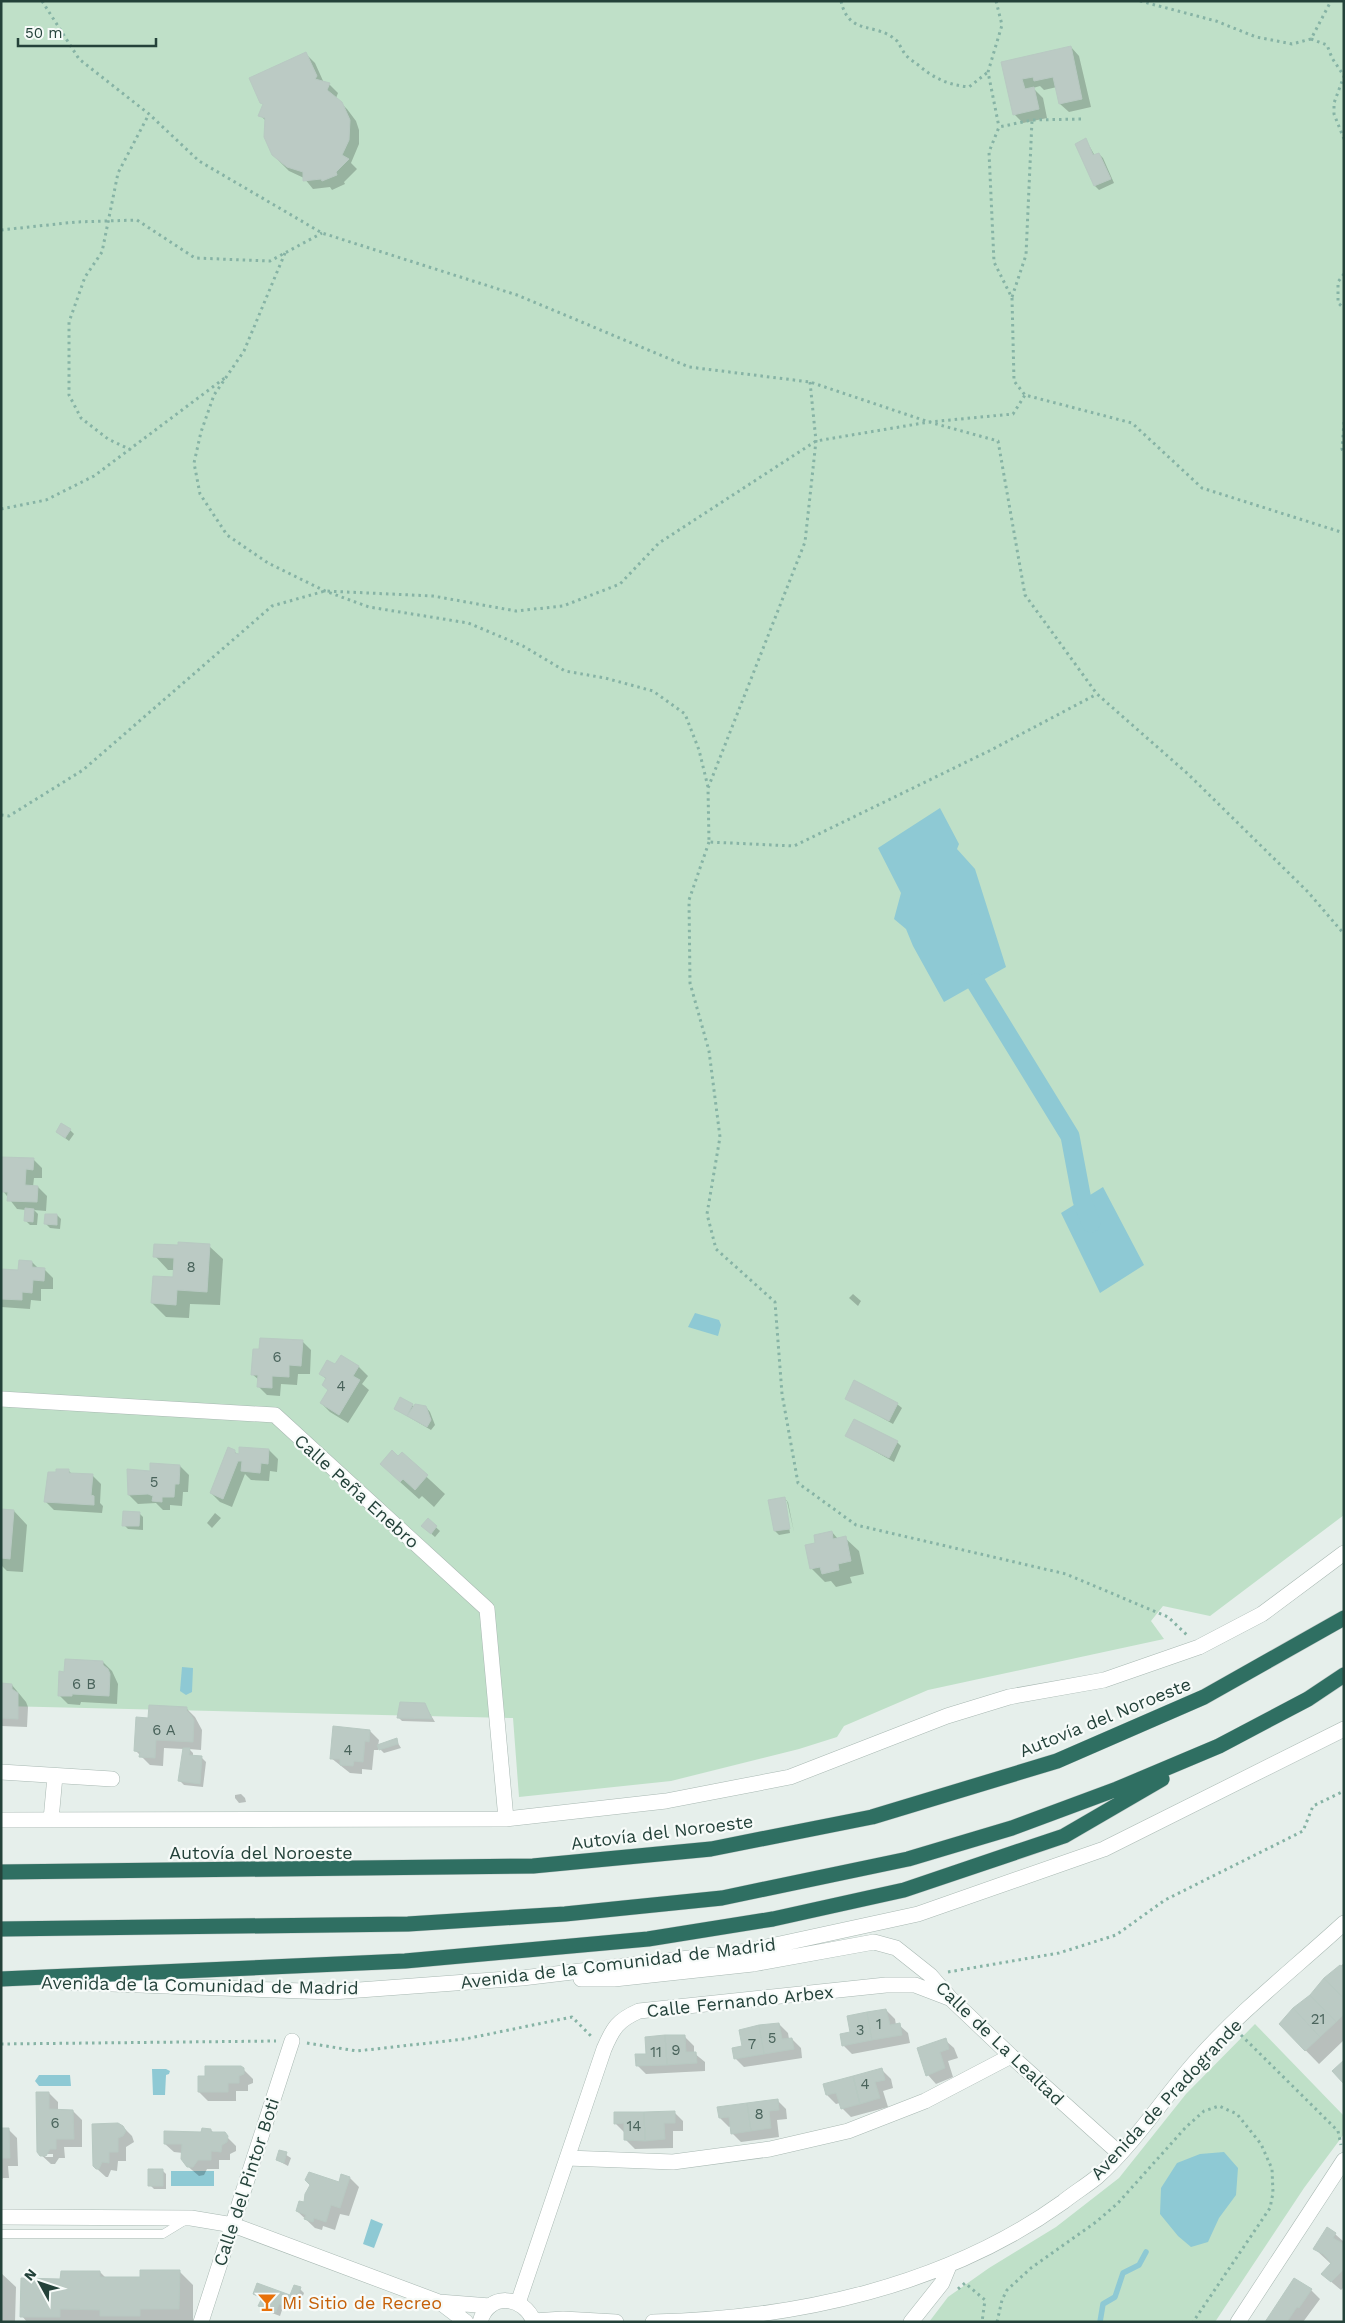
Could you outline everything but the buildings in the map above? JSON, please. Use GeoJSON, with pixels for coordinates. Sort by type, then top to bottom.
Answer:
{"type":"FeatureCollection","features":[{"type":"Feature","properties":{"kind":"highway","name":"Autovía del Noroeste"},"geometry":{"type":"LineString","coordinates":[[1,1872],[533,1866],[711,1849],[872,1817],[1056,1761],[1204,1697],[1330,1627],[1344,1616]]}},
{"type":"Feature","properties":{"kind":"highway"},"geometry":{"type":"LineString","coordinates":[[1,1979],[405,1961],[648,1939],[773,1919],[904,1890],[1064,1836],[1219,1746],[1308,1698],[1344,1675]]}},
{"type":"Feature","properties":{"kind":"highway"},"geometry":{"type":"LineString","coordinates":[[1,1929],[408,1924],[565,1914],[722,1898],[908,1858],[1012,1828],[1117,1789],[1219,1746]]}},
{"type":"Feature","properties":{"kind":"street","name":"Calle Peña Enebro"},"geometry":{"type":"LineString","coordinates":[[1,1399],[275,1415],[487,1609],[506,1818]]}},
{"type":"Feature","properties":{"kind":"street"},"geometry":{"type":"LineString","coordinates":[[1,1820],[506,1818],[666,1801],[790,1777],[965,1710],[1009,1697],[1104,1680],[1199,1647],[1254,1618],[1344,1553]]}},
{"type":"Feature","properties":{"kind":"street","name":"Avenida de la Comunidad de Madrid"},"geometry":{"type":"LineString","coordinates":[[1,1979],[332,1992],[522,1978],[748,1952],[918,1914],[1104,1849],[1344,1729]]}},
{"type":"Feature","properties":{"kind":"street"},"geometry":{"type":"LineString","coordinates":[[1,1772],[112,1779]]}},
{"type":"Feature","properties":{"kind":"street"},"geometry":{"type":"LineString","coordinates":[[51,1820],[55,1776]]}},
{"type":"Feature","properties":{"kind":"street","name":"Avenida de Pradogrande"},"geometry":{"type":"LineString","coordinates":[[653,2322],[684,2321],[790,2310],[899,2284],[949,2266],[1032,2224],[1096,2178],[1120,2154],[1198,2059],[1231,2026],[1344,1923]]}},
{"type":"Feature","properties":{"kind":"street","name":"Calle de La Lealtad"},"geometry":{"type":"LineString","coordinates":[[522,1978],[614,1979],[753,1964],[874,1942],[896,1948],[930,1975],[950,1998],[1011,2056],[1120,2154]]}},
{"type":"Feature","properties":{"kind":"street","name":"Calle Fernando Arbex"},"geometry":{"type":"LineString","coordinates":[[518,2303],[604,2049],[612,2030],[624,2018],[639,2011],[886,1986],[915,1986],[950,1998]]}},
{"type":"Feature","properties":{"kind":"street","name":"Calle del Pintor Boti"},"geometry":{"type":"LineString","coordinates":[[201,2322],[292,2041]]}},
{"type":"Feature","properties":{"kind":"street"},"geometry":{"type":"LineString","coordinates":[[567,2158],[673,2162],[770,2149],[848,2131],[926,2101],[1011,2056]]}},
{"type":"Feature","properties":{"kind":"street"},"geometry":{"type":"LineString","coordinates":[[1238,2322],[1343,2155]]}},
{"type":"Feature","properties":{"kind":"street"},"geometry":{"type":"LineString","coordinates":[[1,2217],[191,2218],[233,2225],[439,2302],[490,2306],[504,2301],[518,2303],[525,2308],[534,2322],[563,2319],[616,2322]]}},
{"type":"Feature","properties":{"kind":"street"},"geometry":{"type":"LineString","coordinates":[[911,2322],[942,2283],[949,2266]]}},
{"type":"Feature","properties":{"kind":"street"},"geometry":{"type":"LineString","coordinates":[[439,2302],[466,2322]]}},
{"type":"Feature","properties":{"kind":"street"},"geometry":{"type":"LineString","coordinates":[[480,2322],[490,2306]]}},
{"type":"Feature","properties":{"kind":"lane"},"geometry":{"type":"LineString","coordinates":[[1,2234],[163,2234],[191,2218]]}},
{"type":"Feature","properties":{"kind":"path"},"geometry":{"type":"LineString","coordinates":[[42,1],[79,59],[150,114],[199,161],[322,234],[517,295],[688,366],[810,382],[929,422],[998,441],[1025,595],[1097,694],[1188,774],[1308,892],[1344,934]]}},
{"type":"Feature","properties":{"kind":"path"},"geometry":{"type":"LineString","coordinates":[[842,1],[844,13],[851,23],[884,32],[898,42],[906,55],[929,75],[955,86],[969,87],[988,72]]}},
{"type":"Feature","properties":{"kind":"path"},"geometry":{"type":"LineString","coordinates":[[996,1],[1002,25],[988,72],[999,127],[989,152],[994,262],[1012,298]]}},
{"type":"Feature","properties":{"kind":"path"},"geometry":{"type":"LineString","coordinates":[[1140,1],[1216,21],[1256,38],[1292,44],[1311,39],[1327,45],[1332,58],[1344,76],[1334,103],[1334,114],[1344,139]]}},
{"type":"Feature","properties":{"kind":"path"},"geometry":{"type":"LineString","coordinates":[[1311,39],[1331,1]]}},
{"type":"Feature","properties":{"kind":"path"},"geometry":{"type":"LineString","coordinates":[[132,450],[108,438],[81,418],[69,395],[69,322],[85,277],[102,252],[118,173],[150,114]]}},
{"type":"Feature","properties":{"kind":"path"},"geometry":{"type":"LineString","coordinates":[[999,127],[1032,120],[1081,119]]}},
{"type":"Feature","properties":{"kind":"path"},"geometry":{"type":"LineString","coordinates":[[1032,120],[1026,255],[1012,298],[1014,381],[1025,395],[1132,423],[1202,488],[1344,533]]}},
{"type":"Feature","properties":{"kind":"path"},"geometry":{"type":"LineString","coordinates":[[1,230],[76,222],[137,220],[195,258],[270,261],[322,234]]}},
{"type":"Feature","properties":{"kind":"path"},"geometry":{"type":"LineString","coordinates":[[285,253],[244,351],[214,395],[200,432],[194,463],[200,494],[227,535],[268,563],[325,591],[368,607],[468,623],[523,646],[565,671],[605,678],[653,691],[685,714],[699,750],[708,788],[709,842],[689,900],[690,983],[709,1051],[720,1137],[707,1214],[716,1249],[775,1302],[782,1394],[798,1483],[856,1525],[1066,1574],[1168,1617],[1190,1638],[1180,1641]]}},
{"type":"Feature","properties":{"kind":"path"},"geometry":{"type":"LineString","coordinates":[[1344,274],[1338,282],[1338,303],[1344,308]]}},
{"type":"Feature","properties":{"kind":"path"},"geometry":{"type":"LineString","coordinates":[[1,509],[46,500],[94,476],[132,450],[228,375]]}},
{"type":"Feature","properties":{"kind":"path"},"geometry":{"type":"LineString","coordinates":[[708,788],[805,542],[816,441],[810,382]]}},
{"type":"Feature","properties":{"kind":"path"},"geometry":{"type":"LineString","coordinates":[[1,815],[9,816],[83,770],[272,606],[325,591],[433,596],[516,611],[563,606],[620,584],[659,542],[816,441],[929,422],[1013,414],[1025,395]]}},
{"type":"Feature","properties":{"kind":"path"},"geometry":{"type":"LineString","coordinates":[[1344,422],[1342,449],[1344,454]]}},
{"type":"Feature","properties":{"kind":"path"},"geometry":{"type":"LineString","coordinates":[[709,842],[794,846],[990,750],[1097,694]]}},
{"type":"Feature","properties":{"kind":"path"},"geometry":{"type":"LineString","coordinates":[[930,1975],[1059,1953],[1116,1936],[1165,1900],[1302,1831],[1313,1806],[1344,1791]]}},
{"type":"Feature","properties":{"kind":"path"},"geometry":{"type":"LineString","coordinates":[[1,2044],[292,2041],[358,2051],[465,2039],[572,2017],[604,2049]]}},
{"type":"Feature","properties":{"kind":"path"},"geometry":{"type":"LineString","coordinates":[[1231,2026],[1338,2131],[1343,2155]]}},
{"type":"Feature","properties":{"kind":"path"},"geometry":{"type":"LineString","coordinates":[[997,2322],[1002,2300],[1007,2290],[1031,2268],[1111,2209],[1140,2180],[1186,2127],[1204,2110],[1219,2106],[1237,2114],[1260,2144],[1272,2169],[1273,2193],[1270,2208],[1193,2322]]}},
{"type":"Feature","properties":{"kind":"path"},"geometry":{"type":"LineString","coordinates":[[952,2296],[965,2283],[985,2300],[982,2322]]}},
{"type":"Feature","properties":{"kind":"green space"},"geometry":{"type":"Polygon","coordinates":[[[1,1],[1344,1],[1344,1515],[1210,1616],[1163,1606],[1151,1621],[1164,1639],[928,1690],[844,1726],[837,1737],[799,1749],[671,1781],[519,1797],[513,1718],[1,1706],[1,1]]]}},
{"type":"Feature","properties":{"kind":"green space"},"geometry":{"type":"Polygon","coordinates":[[[1255,2024],[1344,2116],[1344,2134],[1304,2188],[1215,2322],[929,2322],[948,2297],[989,2268],[1056,2227],[1119,2178],[1186,2094],[1255,2024]]]}},
{"type":"Feature","properties":{"kind":"water"},"geometry":{"type":"Polygon","coordinates":[[[940,808],[959,844],[957,849],[975,869],[1006,967],[944,1002],[913,946],[906,929],[894,919],[901,893],[878,848],[940,808]]]}},
{"type":"Feature","properties":{"kind":"water"},"geometry":{"type":"Polygon","coordinates":[[[1103,1187],[1144,1265],[1100,1293],[1061,1213],[1103,1187]]]}},
{"type":"Feature","properties":{"kind":"water"},"geometry":{"type":"Polygon","coordinates":[[[695,1313],[719,1320],[721,1325],[718,1336],[688,1327],[695,1313]]]}},
{"type":"Feature","properties":{"kind":"water"},"geometry":{"type":"Polygon","coordinates":[[[182,1667],[193,1668],[192,1692],[186,1695],[180,1691],[182,1667]]]}},
{"type":"Feature","properties":{"kind":"water"},"geometry":{"type":"Polygon","coordinates":[[[152,2069],[166,2069],[170,2071],[166,2075],[165,2095],[153,2095],[152,2069]]]}},
{"type":"Feature","properties":{"kind":"water"},"geometry":{"type":"Polygon","coordinates":[[[39,2075],[70,2075],[71,2086],[39,2086],[35,2081],[39,2075]]]}},
{"type":"Feature","properties":{"kind":"water"},"geometry":{"type":"Polygon","coordinates":[[[1224,2152],[1238,2168],[1236,2195],[1219,2218],[1208,2242],[1191,2247],[1178,2236],[1160,2214],[1161,2188],[1177,2163],[1200,2154],[1224,2152]]]}},
{"type":"Feature","properties":{"kind":"water"},"geometry":{"type":"Polygon","coordinates":[[[171,2171],[214,2171],[214,2186],[171,2186],[171,2171]]]}},
{"type":"Feature","properties":{"kind":"water"},"geometry":{"type":"Polygon","coordinates":[[[371,2219],[383,2224],[374,2248],[363,2244],[371,2219]]]}},
{"type":"Feature","properties":{"kind":"waterway"},"geometry":{"type":"LineString","coordinates":[[976,983],[1070,1136],[1082,1200],[1091,1223]]}},
{"type":"Feature","properties":{"kind":"waterway"},"geometry":{"type":"LineString","coordinates":[[1100,2322],[1103,2304],[1115,2297],[1123,2273],[1139,2265],[1146,2252]]}},
{"type":"Feature","properties":{"kind":"place","name":"Mi Sitio de Recreo"},"geometry":{"type":"Point","coordinates":[267,2302]}}]}
